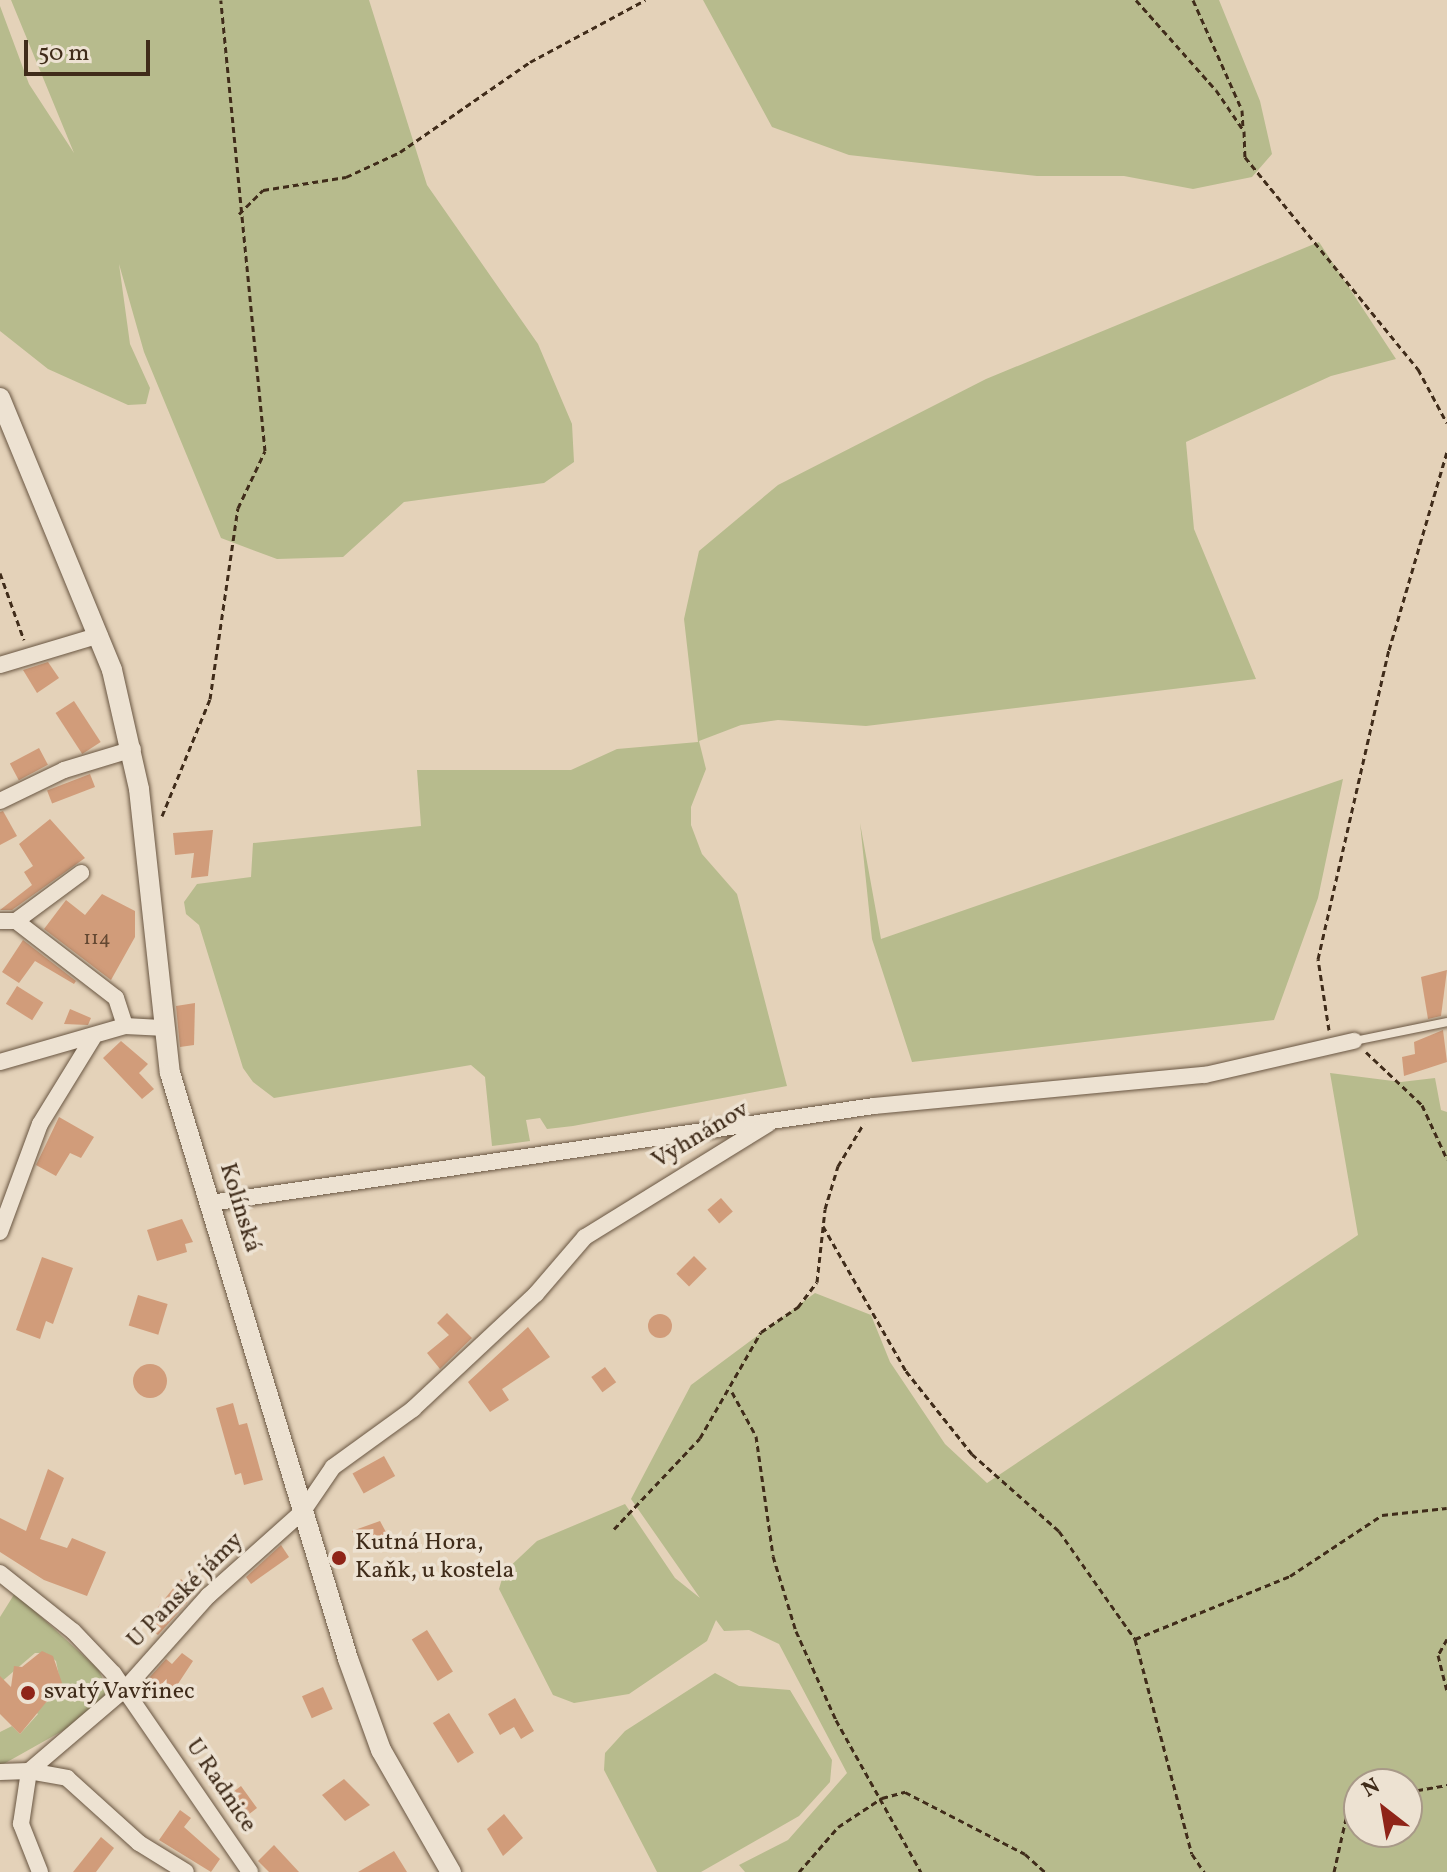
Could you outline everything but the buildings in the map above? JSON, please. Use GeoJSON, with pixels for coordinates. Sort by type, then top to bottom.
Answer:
{"type":"FeatureCollection","features":[{"type":"Feature","properties":{"kind":"street","name":"Kolínská"},"geometry":{"type":"LineString","coordinates":[[0,398],[100,635],[133,749],[161,1028],[303,1511],[381,1750],[451,1872]]}},
{"type":"Feature","properties":{"kind":"street"},"geometry":{"type":"LineString","coordinates":[[0,665],[100,635]]}},
{"type":"Feature","properties":{"kind":"street"},"geometry":{"type":"LineString","coordinates":[[0,801],[64,770],[133,749]]}},
{"type":"Feature","properties":{"kind":"street"},"geometry":{"type":"LineString","coordinates":[[81,873],[8,921],[116,998],[125,1026]]}},
{"type":"Feature","properties":{"kind":"street"},"geometry":{"type":"LineString","coordinates":[[0,1062],[93,1038],[125,1026],[161,1028]]}},
{"type":"Feature","properties":{"kind":"street"},"geometry":{"type":"LineString","coordinates":[[0,1232],[40,1124],[93,1038]]}},
{"type":"Feature","properties":{"kind":"street"},"geometry":{"type":"LineString","coordinates":[[776,1119],[874,1106],[1205,1075],[1354,1041]]}},
{"type":"Feature","properties":{"kind":"street","name":"Vyhnánov"},"geometry":{"type":"LineString","coordinates":[[210,1203],[776,1119]]}},
{"type":"Feature","properties":{"kind":"street","name":"Vyhnánov"},"geometry":{"type":"LineString","coordinates":[[303,1511],[333,1467],[413,1409],[536,1294],[585,1237],[776,1119]]}},
{"type":"Feature","properties":{"kind":"street","name":"U Panské jámy"},"geometry":{"type":"LineString","coordinates":[[0,1573],[73,1631],[125,1689],[208,1596],[303,1511]]}},
{"type":"Feature","properties":{"kind":"street"},"geometry":{"type":"LineString","coordinates":[[40,1872],[21,1824],[29,1771],[125,1689]]}},
{"type":"Feature","properties":{"kind":"street","name":"U Radnice"},"geometry":{"type":"LineString","coordinates":[[125,1689],[249,1872]]}},
{"type":"Feature","properties":{"kind":"street"},"geometry":{"type":"LineString","coordinates":[[0,1772],[29,1771],[67,1778],[139,1843],[186,1872]]}},
{"type":"Feature","properties":{"kind":"lane"},"geometry":{"type":"LineString","coordinates":[[1354,1041],[1447,1022]]}},
{"type":"Feature","properties":{"kind":"path"},"geometry":{"type":"LineString","coordinates":[[157,828],[210,699],[238,508],[265,451],[239,214],[221,0]]}},
{"type":"Feature","properties":{"kind":"path"},"geometry":{"type":"LineString","coordinates":[[239,214],[263,190],[346,177],[400,152],[530,62],[645,0]]}},
{"type":"Feature","properties":{"kind":"path"},"geometry":{"type":"LineString","coordinates":[[1136,0],[1244,131]]}},
{"type":"Feature","properties":{"kind":"path"},"geometry":{"type":"LineString","coordinates":[[1193,0],[1195,15],[1242,110],[1245,157],[1418,369],[1447,423]]}},
{"type":"Feature","properties":{"kind":"path"},"geometry":{"type":"LineString","coordinates":[[1332,1046],[1318,959],[1389,650],[1447,452]]}},
{"type":"Feature","properties":{"kind":"path"},"geometry":{"type":"LineString","coordinates":[[0,573],[32,653]]}},
{"type":"Feature","properties":{"kind":"path"},"geometry":{"type":"LineString","coordinates":[[1354,1041],[1422,1105],[1447,1159]]}},
{"type":"Feature","properties":{"kind":"path"},"geometry":{"type":"LineString","coordinates":[[614,1529],[700,1438],[732,1392],[761,1332],[798,1307],[817,1282],[823,1226],[838,1166],[874,1106]]}},
{"type":"Feature","properties":{"kind":"path"},"geometry":{"type":"LineString","coordinates":[[823,1226],[906,1371],[972,1454],[1059,1531],[1135,1639],[1192,1854],[1204,1872]]}},
{"type":"Feature","properties":{"kind":"path"},"geometry":{"type":"LineString","coordinates":[[732,1392],[756,1436],[773,1556],[796,1631],[836,1720],[921,1872]]}},
{"type":"Feature","properties":{"kind":"path"},"geometry":{"type":"LineString","coordinates":[[1135,1639],[1290,1576],[1382,1515],[1447,1508]]}},
{"type":"Feature","properties":{"kind":"path"},"geometry":{"type":"LineString","coordinates":[[1447,1639],[1438,1655],[1447,1690]]}},
{"type":"Feature","properties":{"kind":"path"},"geometry":{"type":"LineString","coordinates":[[1423,1789],[1447,1785]]}},
{"type":"Feature","properties":{"kind":"path"},"geometry":{"type":"LineString","coordinates":[[799,1872],[838,1827],[882,1798],[905,1792],[1025,1854],[1045,1872]]}},
{"type":"Feature","properties":{"kind":"path"},"geometry":{"type":"LineString","coordinates":[[1334,1872],[1343,1832]]}},
{"type":"Feature","properties":{"kind":"green space"},"geometry":{"type":"Polygon","coordinates":[[[11,0],[369,0],[427,185],[538,344],[572,424],[574,462],[544,483],[404,502],[343,557],[277,559],[221,538],[144,352],[119,264],[130,344],[150,388],[146,404],[128,405],[48,369],[0,331],[0,6],[29,84],[74,153],[11,0]]]}},
{"type":"Feature","properties":{"kind":"green space"},"geometry":{"type":"Polygon","coordinates":[[[703,0],[1219,0],[1260,101],[1272,154],[1252,177],[1193,189],[1124,176],[1037,176],[849,155],[772,127],[703,0]]]}},
{"type":"Feature","properties":{"kind":"green space"},"geometry":{"type":"Polygon","coordinates":[[[1319,242],[1396,359],[1331,376],[1186,442],[1194,529],[1256,679],[866,726],[778,720],[741,725],[699,741],[706,769],[691,807],[691,825],[702,854],[737,894],[787,1086],[573,1126],[547,1129],[540,1118],[526,1120],[530,1141],[492,1146],[485,1077],[471,1065],[274,1098],[253,1082],[243,1068],[199,925],[186,914],[184,902],[197,884],[251,877],[253,843],[421,826],[417,770],[571,770],[617,749],[698,742],[684,619],[699,551],[778,485],[986,379],[1319,242]]]}},
{"type":"Feature","properties":{"kind":"green space"},"geometry":{"type":"Polygon","coordinates":[[[1343,779],[1318,898],[1274,1020],[912,1062],[872,939],[860,823],[881,939],[1343,779]]]}},
{"type":"Feature","properties":{"kind":"green space"},"geometry":{"type":"Polygon","coordinates":[[[1330,1073],[1401,1082],[1435,1078],[1441,1110],[1447,1112],[1447,1872],[745,1872],[739,1865],[788,1840],[847,1773],[779,1644],[749,1630],[724,1631],[716,1620],[707,1641],[629,1694],[574,1703],[553,1695],[499,1589],[504,1572],[537,1541],[625,1504],[675,1578],[700,1598],[631,1499],[691,1385],[815,1293],[871,1315],[890,1362],[945,1444],[987,1483],[1358,1235],[1330,1073]]]}},
{"type":"Feature","properties":{"kind":"green space"},"geometry":{"type":"Polygon","coordinates":[[[15,1593],[98,1669],[109,1691],[73,1725],[0,1766],[0,1732],[12,1726],[20,1734],[38,1714],[31,1707],[47,1702],[61,1686],[56,1661],[46,1653],[35,1653],[0,1683],[0,1617],[15,1593]]]}},
{"type":"Feature","properties":{"kind":"green space"},"geometry":{"type":"Polygon","coordinates":[[[715,1673],[739,1686],[790,1690],[832,1760],[830,1782],[799,1816],[701,1872],[657,1872],[604,1770],[605,1753],[625,1731],[715,1673]]]}},
{"type":"Feature","properties":{"kind":"place","name":"Kutná Hora, Kaňk, u kostela"},"geometry":{"type":"Point","coordinates":[339,1558]}},
{"type":"Feature","properties":{"kind":"place","name":"svatý Vavřinec"},"geometry":{"type":"Point","coordinates":[28,1693]}}]}
